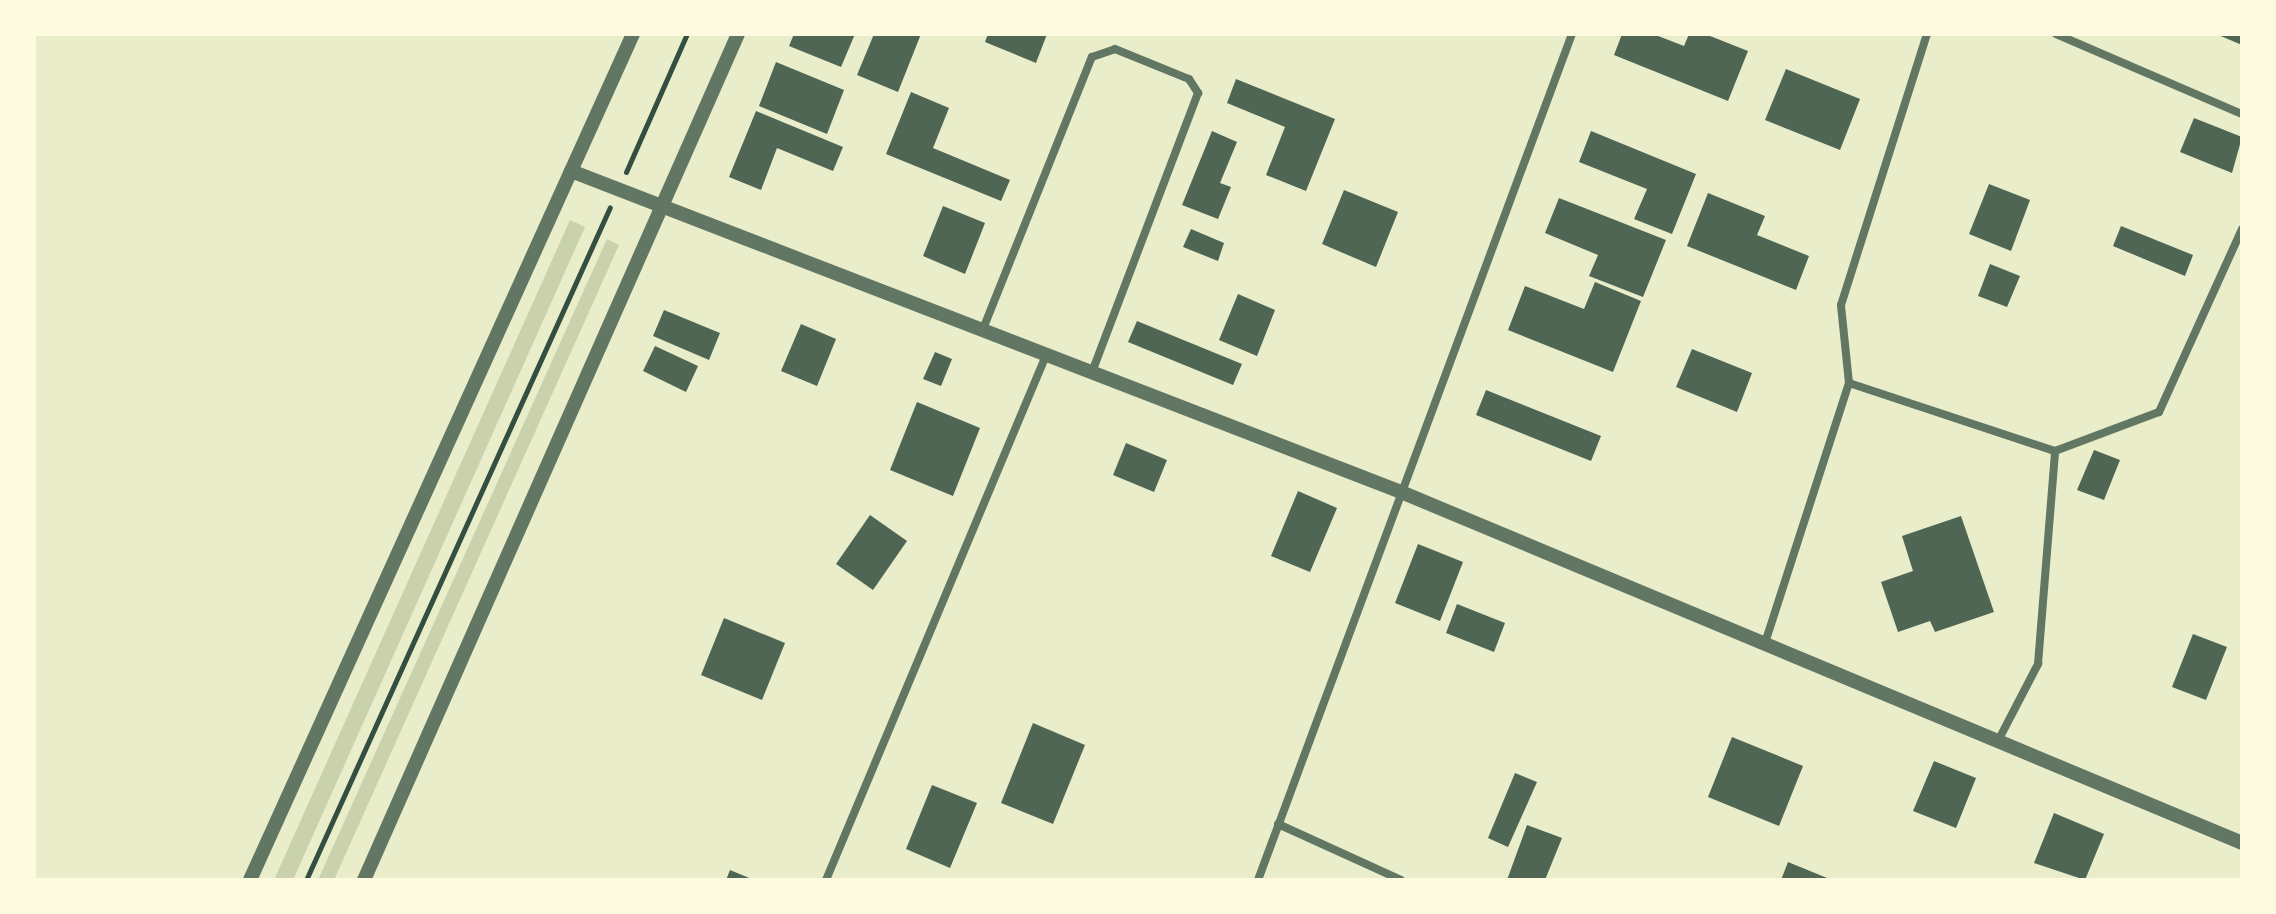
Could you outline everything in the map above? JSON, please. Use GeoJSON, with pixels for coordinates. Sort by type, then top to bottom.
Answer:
{"type":"FeatureCollection","features":[{"type":"Feature","properties":{"kind":"street"},"geometry":{"type":"LineString","coordinates":[[250,880],[633,34]]}},
{"type":"Feature","properties":{"kind":"street"},"geometry":{"type":"LineString","coordinates":[[364,880],[738,34]]}},
{"type":"Feature","properties":{"kind":"street"},"geometry":{"type":"LineString","coordinates":[[1258,880],[1572,34]]}},
{"type":"Feature","properties":{"kind":"street"},"geometry":{"type":"LineString","coordinates":[[1764,648],[1849,383],[1841,305],[1927,34]]}},
{"type":"Feature","properties":{"kind":"street"},"geometry":{"type":"LineString","coordinates":[[2056,34],[2242,114]]}},
{"type":"Feature","properties":{"kind":"street"},"geometry":{"type":"LineString","coordinates":[[983,329],[1092,57],[1115,49],[1189,79],[1198,93],[1093,370]]}},
{"type":"Feature","properties":{"kind":"street"},"geometry":{"type":"LineString","coordinates":[[571,171],[1093,370],[1401,492],[1764,648],[1999,739],[2242,843]]}},
{"type":"Feature","properties":{"kind":"street"},"geometry":{"type":"LineString","coordinates":[[1849,383],[2055,451],[2159,412],[2242,229]]}},
{"type":"Feature","properties":{"kind":"street"},"geometry":{"type":"LineString","coordinates":[[826,880],[1047,353]]}},
{"type":"Feature","properties":{"kind":"street"},"geometry":{"type":"LineString","coordinates":[[1999,739],[2038,664],[2055,451]]}},
{"type":"Feature","properties":{"kind":"street"},"geometry":{"type":"LineString","coordinates":[[1278,824],[1401,880]]}},
{"type":"Feature","properties":{"kind":"path"},"geometry":{"type":"LineString","coordinates":[[306,880],[687,34]]}},
{"type":"Feature","properties":{"kind":"green space"},"geometry":{"type":"Polygon","coordinates":[[[570,220],[585,227],[293,880],[274,880],[570,220]]]}},
{"type":"Feature","properties":{"kind":"green space"},"geometry":{"type":"Polygon","coordinates":[[[607,239],[619,245],[334,880],[318,880],[607,239]]]}},
{"type":"Feature","properties":{"kind":"building"},"geometry":{"type":"Polygon","coordinates":[[[794,34],[855,34],[841,67],[789,46],[794,34]]]}},
{"type":"Feature","properties":{"kind":"building"},"geometry":{"type":"Polygon","coordinates":[[[874,34],[921,34],[898,92],[857,75],[874,34]]]}},
{"type":"Feature","properties":{"kind":"building"},"geometry":{"type":"Polygon","coordinates":[[[988,34],[1047,34],[1036,63],[985,42],[988,34]]]}},
{"type":"Feature","properties":{"kind":"building"},"geometry":{"type":"Polygon","coordinates":[[[1622,34],[1653,34],[1684,46],[1689,34],[1705,34],[1748,51],[1728,101],[1614,55],[1622,34]]]}},
{"type":"Feature","properties":{"kind":"building"},"geometry":{"type":"Polygon","coordinates":[[[2216,34],[2242,34],[2242,45],[2216,34]]]}},
{"type":"Feature","properties":{"kind":"building"},"geometry":{"type":"Polygon","coordinates":[[[776,62],[844,90],[827,134],[759,106],[776,62]]]}},
{"type":"Feature","properties":{"kind":"building"},"geometry":{"type":"Polygon","coordinates":[[[1786,69],[1860,99],[1840,150],[1765,120],[1786,69]]]}},
{"type":"Feature","properties":{"kind":"building"},"geometry":{"type":"Polygon","coordinates":[[[1236,79],[1335,119],[1306,191],[1266,175],[1285,127],[1227,103],[1236,79]]]}},
{"type":"Feature","properties":{"kind":"building"},"geometry":{"type":"Polygon","coordinates":[[[911,92],[949,108],[933,148],[1010,180],[1001,201],[886,154],[911,92]]]}},
{"type":"Feature","properties":{"kind":"building"},"geometry":{"type":"Polygon","coordinates":[[[756,111],[843,147],[833,171],[777,148],[761,190],[729,177],[756,111]]]}},
{"type":"Feature","properties":{"kind":"building"},"geometry":{"type":"Polygon","coordinates":[[[2194,118],[2242,137],[2232,173],[2180,152],[2194,118]]]}},
{"type":"Feature","properties":{"kind":"building"},"geometry":{"type":"Polygon","coordinates":[[[1212,131],[1237,142],[1220,183],[1231,187],[1218,219],[1182,205],[1212,131]]]}},
{"type":"Feature","properties":{"kind":"building"},"geometry":{"type":"Polygon","coordinates":[[[1591,131],[1696,174],[1672,234],[1634,219],[1647,189],[1579,162],[1591,131]]]}},
{"type":"Feature","properties":{"kind":"building"},"geometry":{"type":"Polygon","coordinates":[[[1989,184],[2030,200],[2011,251],[1969,234],[1989,184]]]}},
{"type":"Feature","properties":{"kind":"building"},"geometry":{"type":"Polygon","coordinates":[[[1344,190],[1398,212],[1376,267],[1322,244],[1344,190]]]}},
{"type":"Feature","properties":{"kind":"building"},"geometry":{"type":"Polygon","coordinates":[[[1708,193],[1765,216],[1757,235],[1809,256],[1796,290],[1687,246],[1708,193]]]}},
{"type":"Feature","properties":{"kind":"building"},"geometry":{"type":"Polygon","coordinates":[[[1559,198],[1666,240],[1643,297],[1589,276],[1598,255],[1545,233],[1559,198]]]}},
{"type":"Feature","properties":{"kind":"building"},"geometry":{"type":"Polygon","coordinates":[[[943,206],[985,223],[965,274],[923,256],[943,206]]]}},
{"type":"Feature","properties":{"kind":"building"},"geometry":{"type":"Polygon","coordinates":[[[2121,226],[2193,255],[2185,276],[2113,246],[2121,226]]]}},
{"type":"Feature","properties":{"kind":"building"},"geometry":{"type":"Polygon","coordinates":[[[1191,229],[1224,243],[1218,261],[1183,247],[1191,229]]]}},
{"type":"Feature","properties":{"kind":"building"},"geometry":{"type":"Polygon","coordinates":[[[1990,264],[2020,276],[2007,307],[1978,296],[1990,264]]]}},
{"type":"Feature","properties":{"kind":"building"},"geometry":{"type":"Polygon","coordinates":[[[1595,282],[1641,301],[1613,372],[1508,330],[1525,286],[1584,309],[1595,282]]]}},
{"type":"Feature","properties":{"kind":"building"},"geometry":{"type":"Polygon","coordinates":[[[1238,294],[1275,310],[1257,356],[1219,340],[1238,294]]]}},
{"type":"Feature","properties":{"kind":"building"},"geometry":{"type":"Polygon","coordinates":[[[664,310],[720,333],[709,360],[653,336],[664,310]]]}},
{"type":"Feature","properties":{"kind":"building"},"geometry":{"type":"Polygon","coordinates":[[[1137,321],[1242,364],[1233,385],[1128,342],[1137,321]]]}},
{"type":"Feature","properties":{"kind":"building"},"geometry":{"type":"Polygon","coordinates":[[[801,324],[836,339],[817,386],[781,371],[801,324]]]}},
{"type":"Feature","properties":{"kind":"building"},"geometry":{"type":"Polygon","coordinates":[[[655,346],[698,366],[686,392],[643,371],[655,346]]]}},
{"type":"Feature","properties":{"kind":"building"},"geometry":{"type":"Polygon","coordinates":[[[1692,349],[1752,373],[1737,412],[1676,387],[1692,349]]]}},
{"type":"Feature","properties":{"kind":"building"},"geometry":{"type":"Polygon","coordinates":[[[935,352],[952,359],[941,386],[923,379],[935,352]]]}},
{"type":"Feature","properties":{"kind":"building"},"geometry":{"type":"Polygon","coordinates":[[[1486,390],[1601,436],[1591,461],[1476,415],[1486,390]]]}},
{"type":"Feature","properties":{"kind":"building"},"geometry":{"type":"Polygon","coordinates":[[[917,402],[980,428],[953,496],[890,470],[917,402]]]}},
{"type":"Feature","properties":{"kind":"building"},"geometry":{"type":"Polygon","coordinates":[[[1126,443],[1167,460],[1154,492],[1113,475],[1126,443]]]}},
{"type":"Feature","properties":{"kind":"building"},"geometry":{"type":"Polygon","coordinates":[[[2094,450],[2120,460],[2104,500],[2077,490],[2094,450]]]}},
{"type":"Feature","properties":{"kind":"building"},"geometry":{"type":"Polygon","coordinates":[[[1298,491],[1337,508],[1310,572],[1271,556],[1298,491]]]}},
{"type":"Feature","properties":{"kind":"building"},"geometry":{"type":"Polygon","coordinates":[[[870,515],[907,541],[873,590],[836,564],[870,515]]]}},
{"type":"Feature","properties":{"kind":"building"},"geometry":{"type":"Polygon","coordinates":[[[1961,516],[1994,612],[1935,632],[1930,621],[1898,632],[1881,582],[1913,571],[1902,536],[1961,516]]]}},
{"type":"Feature","properties":{"kind":"building"},"geometry":{"type":"Polygon","coordinates":[[[1418,544],[1463,562],[1440,621],[1395,603],[1418,544]]]}},
{"type":"Feature","properties":{"kind":"building"},"geometry":{"type":"Polygon","coordinates":[[[1457,604],[1505,623],[1494,652],[1446,633],[1457,604]]]}},
{"type":"Feature","properties":{"kind":"building"},"geometry":{"type":"Polygon","coordinates":[[[724,618],[785,643],[762,700],[701,675],[724,618]]]}},
{"type":"Feature","properties":{"kind":"building"},"geometry":{"type":"Polygon","coordinates":[[[2193,634],[2227,647],[2206,700],[2172,687],[2193,634]]]}},
{"type":"Feature","properties":{"kind":"building"},"geometry":{"type":"Polygon","coordinates":[[[1033,723],[1085,745],[1053,824],[1001,803],[1033,723]]]}},
{"type":"Feature","properties":{"kind":"building"},"geometry":{"type":"Polygon","coordinates":[[[1732,737],[1803,766],[1779,826],[1708,797],[1732,737]]]}},
{"type":"Feature","properties":{"kind":"building"},"geometry":{"type":"Polygon","coordinates":[[[1934,761],[1976,778],[1956,828],[1913,811],[1934,761]]]}},
{"type":"Feature","properties":{"kind":"building"},"geometry":{"type":"Polygon","coordinates":[[[1515,773],[1537,782],[1508,847],[1488,838],[1515,773]]]}},
{"type":"Feature","properties":{"kind":"building"},"geometry":{"type":"Polygon","coordinates":[[[932,785],[977,803],[950,868],[906,849],[932,785]]]}},
{"type":"Feature","properties":{"kind":"building"},"geometry":{"type":"Polygon","coordinates":[[[2054,813],[2104,834],[2085,880],[2034,863],[2054,813]]]}},
{"type":"Feature","properties":{"kind":"building"},"geometry":{"type":"Polygon","coordinates":[[[1527,825],[1562,838],[1545,880],[1507,880],[1527,825]]]}},
{"type":"Feature","properties":{"kind":"building"},"geometry":{"type":"Polygon","coordinates":[[[1788,862],[1832,880],[1781,880],[1788,862]]]}},
{"type":"Feature","properties":{"kind":"building"},"geometry":{"type":"Polygon","coordinates":[[[730,870],[754,880],[726,880],[730,870]]]}}]}
